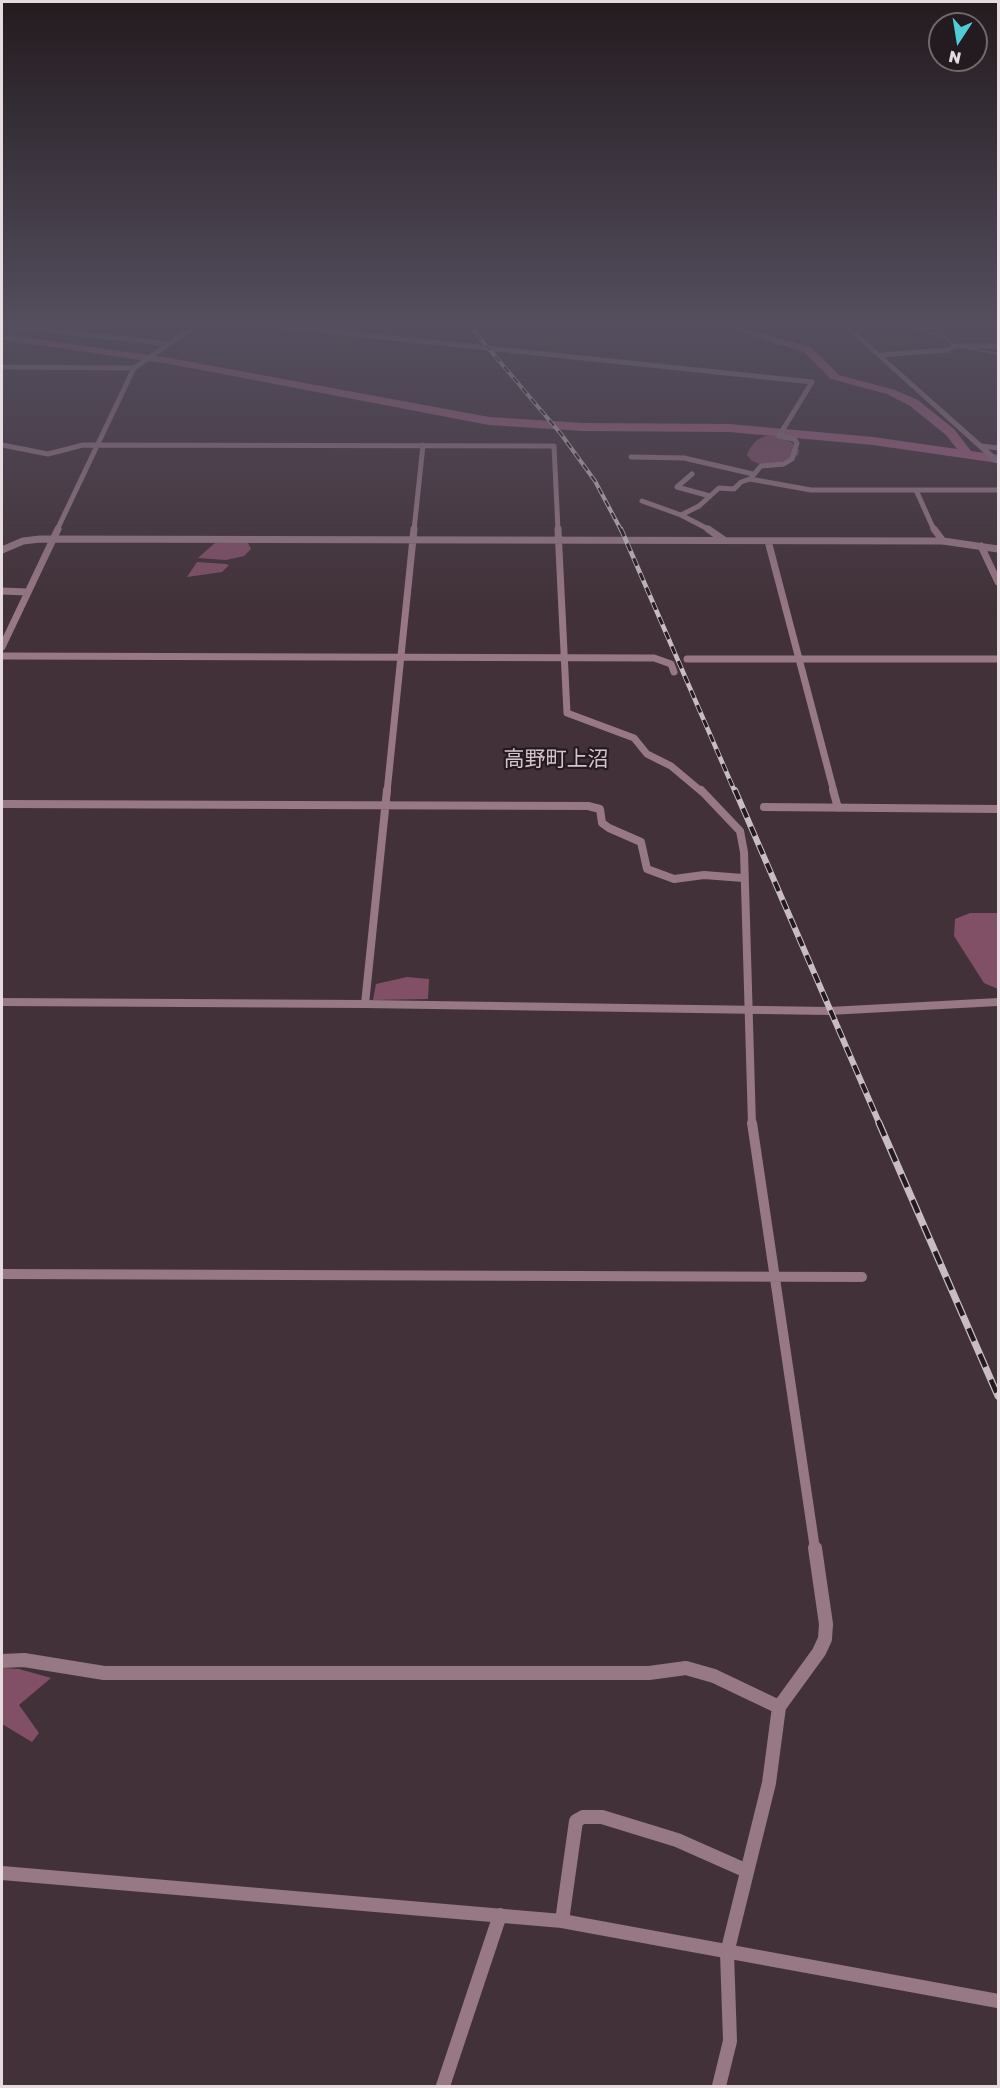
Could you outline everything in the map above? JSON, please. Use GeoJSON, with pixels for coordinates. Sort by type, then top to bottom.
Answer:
{"type":"FeatureCollection","features":[{"type":"Feature","properties":{"kind":"street"},"geometry":{"type":"LineString","coordinates":[[2,647],[108,421]]}},
{"type":"Feature","properties":{"kind":"street"},"geometry":{"type":"LineString","coordinates":[[681,514],[699,506],[719,488],[734,489],[761,466],[784,464],[792,459],[797,443],[794,439],[779,436],[786,421]]}},
{"type":"Feature","properties":{"kind":"street"},"geometry":{"type":"LineString","coordinates":[[955,421],[999,461]]}},
{"type":"Feature","properties":{"kind":"street"},"geometry":{"type":"LineString","coordinates":[[2,445],[48,454],[76,446],[96,445],[554,446],[567,713],[634,738],[647,754],[671,766],[710,798],[740,831],[744,852],[751,1116],[826,1624],[825,1639],[819,1652],[779,1707],[769,1783],[727,1953],[730,2041],[719,2086]]}},
{"type":"Feature","properties":{"kind":"street"},"geometry":{"type":"LineString","coordinates":[[365,1004],[415,540],[423,445]]}},
{"type":"Feature","properties":{"kind":"street"},"geometry":{"type":"LineString","coordinates":[[986,449],[999,448]]}},
{"type":"Feature","properties":{"kind":"street"},"geometry":{"type":"LineString","coordinates":[[631,457],[684,458],[812,490],[999,490]]}},
{"type":"Feature","properties":{"kind":"street"},"geometry":{"type":"LineString","coordinates":[[693,474],[677,487],[710,496]]}},
{"type":"Feature","properties":{"kind":"street"},"geometry":{"type":"LineString","coordinates":[[916,490],[936,534],[943,542]]}},
{"type":"Feature","properties":{"kind":"street"},"geometry":{"type":"LineString","coordinates":[[642,501],[681,514],[703,525],[724,540]]}},
{"type":"Feature","properties":{"kind":"street"},"geometry":{"type":"LineString","coordinates":[[2,550],[23,541],[52,539],[943,542],[999,549]]}},
{"type":"Feature","properties":{"kind":"street"},"geometry":{"type":"LineString","coordinates":[[768,541],[838,808]]}},
{"type":"Feature","properties":{"kind":"street"},"geometry":{"type":"LineString","coordinates":[[981,546],[999,582]]}},
{"type":"Feature","properties":{"kind":"street"},"geometry":{"type":"LineString","coordinates":[[2,591],[27,592]]}},
{"type":"Feature","properties":{"kind":"street"},"geometry":{"type":"LineString","coordinates":[[2,656],[654,658],[671,664],[674,672]]}},
{"type":"Feature","properties":{"kind":"street"},"geometry":{"type":"LineString","coordinates":[[687,659],[999,659]]}},
{"type":"Feature","properties":{"kind":"street"},"geometry":{"type":"LineString","coordinates":[[2,804],[588,806],[600,809],[602,823],[642,842],[647,869],[674,879],[704,875],[743,878]]}},
{"type":"Feature","properties":{"kind":"street"},"geometry":{"type":"LineString","coordinates":[[764,807],[999,809]]}},
{"type":"Feature","properties":{"kind":"street"},"geometry":{"type":"LineString","coordinates":[[2,1002],[365,1004],[828,1011],[999,1002]]}},
{"type":"Feature","properties":{"kind":"street"},"geometry":{"type":"LineString","coordinates":[[2,1274],[862,1277]]}},
{"type":"Feature","properties":{"kind":"street"},"geometry":{"type":"LineString","coordinates":[[2,1661],[24,1660],[104,1673],[649,1673],[686,1668],[714,1676],[779,1707]]}},
{"type":"Feature","properties":{"kind":"street"},"geometry":{"type":"LineString","coordinates":[[562,1921],[576,1821],[583,1818],[602,1817],[677,1840],[747,1871]]}},
{"type":"Feature","properties":{"kind":"street"},"geometry":{"type":"LineString","coordinates":[[2,1872],[562,1921],[999,2001]]}},
{"type":"Feature","properties":{"kind":"street"},"geometry":{"type":"LineString","coordinates":[[443,2086],[500,1915]]}},
{"type":"Feature","properties":{"kind":"shaded area"},"geometry":{"type":"Polygon","coordinates":[[[765,436],[778,436],[791,442],[799,450],[798,455],[790,461],[760,464],[752,461],[747,455],[750,448],[757,440],[765,436]]]}},
{"type":"Feature","properties":{"kind":"shaded area"},"geometry":{"type":"Polygon","coordinates":[[[215,543],[248,543],[251,549],[244,556],[226,560],[198,558],[215,543]]]}},
{"type":"Feature","properties":{"kind":"shaded area"},"geometry":{"type":"Polygon","coordinates":[[[197,562],[229,565],[222,572],[187,577],[197,562]]]}},
{"type":"Feature","properties":{"kind":"shaded area"},"geometry":{"type":"Polygon","coordinates":[[[970,913],[998,913],[998,989],[984,983],[954,936],[955,919],[970,913]]]}},
{"type":"Feature","properties":{"kind":"shaded area"},"geometry":{"type":"Polygon","coordinates":[[[407,977],[429,979],[428,999],[373,1000],[376,984],[407,977]]]}},
{"type":"Feature","properties":{"kind":"shaded area"},"geometry":{"type":"Polygon","coordinates":[[[2,1668],[19,1669],[51,1678],[19,1705],[39,1733],[32,1742],[2,1724],[2,1668]]]}},
{"type":"Feature","properties":{"kind":"waterway"},"geometry":{"type":"LineString","coordinates":[[496,421],[583,427],[729,428],[873,441],[967,455]]}},
{"type":"Feature","properties":{"kind":"waterway"},"geometry":{"type":"LineString","coordinates":[[937,421],[950,432],[967,455]]}},
{"type":"Feature","properties":{"kind":"waterway"},"geometry":{"type":"LineString","coordinates":[[967,455],[998,459]]}},
{"type":"Feature","properties":{"kind":"railway"},"geometry":{"type":"LineString","coordinates":[[550,421],[595,481],[621,530]]}},
{"type":"Feature","properties":{"kind":"railway"},"geometry":{"type":"LineString","coordinates":[[621,529],[735,792]]}},
{"type":"Feature","properties":{"kind":"railway"},"geometry":{"type":"LineString","coordinates":[[735,790],[880,1125]]}},
{"type":"Feature","properties":{"kind":"railway"},"geometry":{"type":"LineString","coordinates":[[879,1123],[998,1396]]}},
{"type":"Feature","properties":{"kind":"district","name":"高野町上沼"},"geometry":{"type":"Point","coordinates":[556,759]}}]}
